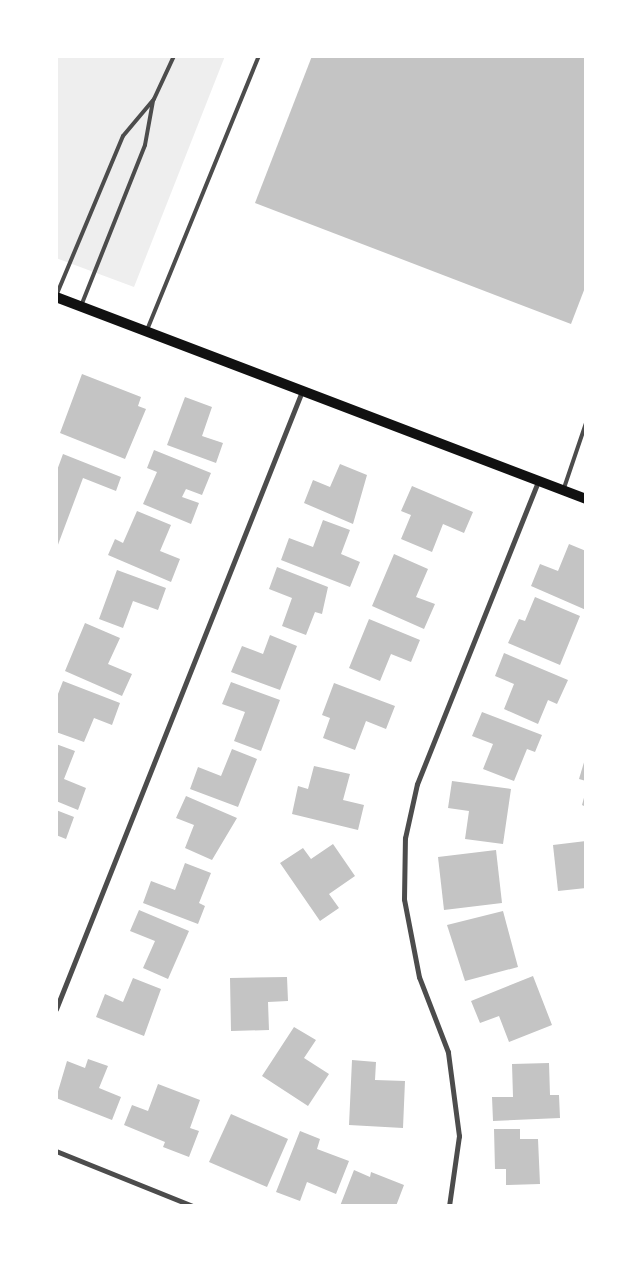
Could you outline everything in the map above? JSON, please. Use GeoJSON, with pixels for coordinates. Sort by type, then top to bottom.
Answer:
{"type":"FeatureCollection","features":[{"type":"Feature","properties":{"kind":"main road"},"geometry":{"type":"LineString","coordinates":[[56,296],[586,499]]}},
{"type":"Feature","properties":{"kind":"street"},"geometry":{"type":"LineString","coordinates":[[56,1009],[302,391]]}},
{"type":"Feature","properties":{"kind":"street"},"geometry":{"type":"LineString","coordinates":[[449,1206],[459,1136],[448,1052],[419,977],[404,899],[405,838],[417,784],[538,481]]}},
{"type":"Feature","properties":{"kind":"street"},"geometry":{"type":"LineString","coordinates":[[56,1151],[193,1206]]}},
{"type":"Feature","properties":{"kind":"lane"},"geometry":{"type":"LineString","coordinates":[[82,306],[145,145],[154,99],[174,56]]}},
{"type":"Feature","properties":{"kind":"lane"},"geometry":{"type":"LineString","coordinates":[[146,332],[259,56]]}},
{"type":"Feature","properties":{"kind":"lane"},"geometry":{"type":"LineString","coordinates":[[56,296],[123,136],[154,99]]}},
{"type":"Feature","properties":{"kind":"lane"},"geometry":{"type":"LineString","coordinates":[[563,490],[586,423]]}},
{"type":"Feature","properties":{"kind":"shaded area"},"geometry":{"type":"Polygon","coordinates":[[[56,56],[225,56],[134,287],[56,258],[56,56]]]}},
{"type":"Feature","properties":{"kind":"building"},"geometry":{"type":"Polygon","coordinates":[[[312,56],[586,56],[586,285],[571,324],[255,203],[312,56]]]}},
{"type":"Feature","properties":{"kind":"building"},"geometry":{"type":"Polygon","coordinates":[[[82,374],[141,397],[138,406],[146,409],[125,459],[60,433],[82,374]]]}},
{"type":"Feature","properties":{"kind":"building"},"geometry":{"type":"Polygon","coordinates":[[[185,397],[212,407],[202,436],[223,443],[216,463],[167,445],[185,397]]]}},
{"type":"Feature","properties":{"kind":"building"},"geometry":{"type":"Polygon","coordinates":[[[154,450],[211,473],[202,495],[186,489],[182,497],[199,503],[191,524],[143,504],[157,472],[147,468],[154,450]]]}},
{"type":"Feature","properties":{"kind":"building"},"geometry":{"type":"Polygon","coordinates":[[[63,454],[121,477],[116,491],[83,478],[56,550],[56,473],[63,454]]]}},
{"type":"Feature","properties":{"kind":"building"},"geometry":{"type":"Polygon","coordinates":[[[340,464],[367,475],[353,524],[304,503],[313,480],[330,487],[340,464]]]}},
{"type":"Feature","properties":{"kind":"building"},"geometry":{"type":"Polygon","coordinates":[[[412,486],[473,512],[464,533],[443,524],[432,552],[401,539],[411,515],[401,511],[412,486]]]}},
{"type":"Feature","properties":{"kind":"building"},"geometry":{"type":"Polygon","coordinates":[[[137,511],[171,525],[160,551],[180,559],[171,582],[108,555],[115,539],[123,543],[137,511]]]}},
{"type":"Feature","properties":{"kind":"building"},"geometry":{"type":"Polygon","coordinates":[[[323,520],[350,530],[341,554],[360,562],[350,587],[281,560],[289,538],[313,547],[323,520]]]}},
{"type":"Feature","properties":{"kind":"building"},"geometry":{"type":"Polygon","coordinates":[[[569,544],[586,551],[586,610],[531,586],[540,564],[558,571],[569,544]]]}},
{"type":"Feature","properties":{"kind":"building"},"geometry":{"type":"Polygon","coordinates":[[[394,554],[428,569],[416,597],[435,604],[424,629],[372,606],[394,554]]]}},
{"type":"Feature","properties":{"kind":"building"},"geometry":{"type":"Polygon","coordinates":[[[277,567],[328,587],[322,614],[315,612],[306,635],[282,626],[292,598],[269,589],[277,567]]]}},
{"type":"Feature","properties":{"kind":"building"},"geometry":{"type":"Polygon","coordinates":[[[117,570],[166,588],[158,610],[133,601],[123,628],[99,619],[117,570]]]}},
{"type":"Feature","properties":{"kind":"building"},"geometry":{"type":"Polygon","coordinates":[[[535,597],[580,616],[560,665],[508,643],[519,619],[525,621],[535,597]]]}},
{"type":"Feature","properties":{"kind":"building"},"geometry":{"type":"Polygon","coordinates":[[[369,619],[420,640],[411,662],[391,654],[380,681],[349,668],[369,619]]]}},
{"type":"Feature","properties":{"kind":"building"},"geometry":{"type":"Polygon","coordinates":[[[85,623],[120,638],[108,664],[132,674],[122,696],[65,671],[85,623]]]}},
{"type":"Feature","properties":{"kind":"building"},"geometry":{"type":"Polygon","coordinates":[[[270,635],[297,646],[280,690],[231,672],[242,646],[263,654],[270,635]]]}},
{"type":"Feature","properties":{"kind":"building"},"geometry":{"type":"Polygon","coordinates":[[[504,653],[568,680],[557,704],[548,700],[538,724],[504,709],[514,684],[495,676],[504,653]]]}},
{"type":"Feature","properties":{"kind":"building"},"geometry":{"type":"Polygon","coordinates":[[[63,681],[120,703],[112,725],[94,718],[84,742],[56,732],[56,699],[63,681]]]}},
{"type":"Feature","properties":{"kind":"building"},"geometry":{"type":"Polygon","coordinates":[[[231,682],[280,700],[261,751],[234,741],[245,712],[222,704],[231,682]]]}},
{"type":"Feature","properties":{"kind":"building"},"geometry":{"type":"Polygon","coordinates":[[[334,683],[395,706],[386,729],[366,721],[355,750],[323,738],[330,718],[322,715],[334,683]]]}},
{"type":"Feature","properties":{"kind":"building"},"geometry":{"type":"Polygon","coordinates":[[[482,712],[542,735],[535,752],[527,749],[514,781],[483,769],[493,744],[472,736],[482,712]]]}},
{"type":"Feature","properties":{"kind":"building"},"geometry":{"type":"Polygon","coordinates":[[[56,744],[75,751],[64,779],[86,788],[78,810],[56,801],[56,744]]]}},
{"type":"Feature","properties":{"kind":"building"},"geometry":{"type":"Polygon","coordinates":[[[232,749],[257,759],[238,807],[190,789],[198,767],[221,776],[232,749]]]}},
{"type":"Feature","properties":{"kind":"building"},"geometry":{"type":"Polygon","coordinates":[[[586,759],[586,781],[579,779],[586,759]]]}},
{"type":"Feature","properties":{"kind":"building"},"geometry":{"type":"Polygon","coordinates":[[[314,766],[350,774],[343,800],[364,805],[358,830],[292,814],[298,786],[308,789],[314,766]]]}},
{"type":"Feature","properties":{"kind":"building"},"geometry":{"type":"Polygon","coordinates":[[[452,781],[511,789],[503,844],[465,839],[469,811],[448,808],[452,781]]]}},
{"type":"Feature","properties":{"kind":"building"},"geometry":{"type":"Polygon","coordinates":[[[586,794],[586,807],[582,805],[586,794]]]}},
{"type":"Feature","properties":{"kind":"building"},"geometry":{"type":"Polygon","coordinates":[[[186,796],[237,818],[212,860],[185,848],[194,825],[176,818],[186,796]]]}},
{"type":"Feature","properties":{"kind":"building"},"geometry":{"type":"Polygon","coordinates":[[[56,810],[74,817],[66,839],[56,835],[56,810]]]}},
{"type":"Feature","properties":{"kind":"building"},"geometry":{"type":"Polygon","coordinates":[[[586,841],[586,888],[558,891],[553,845],[586,841]]]}},
{"type":"Feature","properties":{"kind":"building"},"geometry":{"type":"Polygon","coordinates":[[[333,844],[355,876],[329,894],[339,908],[320,921],[280,863],[303,848],[311,859],[333,844]]]}},
{"type":"Feature","properties":{"kind":"building"},"geometry":{"type":"Polygon","coordinates":[[[496,850],[502,903],[444,910],[438,857],[496,850]]]}},
{"type":"Feature","properties":{"kind":"building"},"geometry":{"type":"Polygon","coordinates":[[[185,863],[211,873],[199,903],[205,906],[198,924],[143,903],[151,881],[175,890],[185,863]]]}},
{"type":"Feature","properties":{"kind":"building"},"geometry":{"type":"Polygon","coordinates":[[[139,910],[189,931],[168,979],[143,968],[155,941],[130,931],[139,910]]]}},
{"type":"Feature","properties":{"kind":"building"},"geometry":{"type":"Polygon","coordinates":[[[503,911],[518,967],[465,981],[447,925],[503,911]]]}},
{"type":"Feature","properties":{"kind":"building"},"geometry":{"type":"Polygon","coordinates":[[[533,976],[552,1025],[509,1042],[499,1016],[480,1023],[471,1001],[533,976]]]}},
{"type":"Feature","properties":{"kind":"building"},"geometry":{"type":"Polygon","coordinates":[[[287,977],[288,1001],[268,1002],[269,1030],[231,1031],[230,978],[287,977]]]}},
{"type":"Feature","properties":{"kind":"building"},"geometry":{"type":"Polygon","coordinates":[[[133,978],[161,989],[144,1036],[96,1017],[105,994],[123,1002],[133,978]]]}},
{"type":"Feature","properties":{"kind":"building"},"geometry":{"type":"Polygon","coordinates":[[[294,1027],[316,1040],[304,1058],[329,1074],[308,1106],[262,1076],[294,1027]]]}},
{"type":"Feature","properties":{"kind":"building"},"geometry":{"type":"Polygon","coordinates":[[[88,1059],[108,1066],[99,1088],[121,1097],[112,1120],[56,1098],[67,1061],[85,1068],[88,1059]]]}},
{"type":"Feature","properties":{"kind":"building"},"geometry":{"type":"Polygon","coordinates":[[[352,1060],[376,1062],[375,1080],[405,1081],[403,1128],[349,1125],[352,1060]]]}},
{"type":"Feature","properties":{"kind":"building"},"geometry":{"type":"Polygon","coordinates":[[[549,1063],[550,1095],[559,1095],[560,1118],[493,1121],[492,1097],[513,1097],[512,1064],[549,1063]]]}},
{"type":"Feature","properties":{"kind":"building"},"geometry":{"type":"Polygon","coordinates":[[[158,1084],[200,1100],[190,1128],[199,1131],[189,1157],[163,1147],[165,1142],[124,1125],[132,1105],[148,1111],[158,1084]]]}},
{"type":"Feature","properties":{"kind":"building"},"geometry":{"type":"Polygon","coordinates":[[[231,1114],[288,1139],[267,1187],[209,1162],[231,1114]]]}},
{"type":"Feature","properties":{"kind":"building"},"geometry":{"type":"Polygon","coordinates":[[[494,1129],[520,1129],[520,1139],[538,1139],[540,1184],[506,1185],[506,1169],[495,1169],[494,1129]]]}},
{"type":"Feature","properties":{"kind":"building"},"geometry":{"type":"Polygon","coordinates":[[[300,1131],[320,1139],[317,1149],[349,1161],[336,1194],[307,1182],[300,1201],[276,1192],[300,1131]]]}},
{"type":"Feature","properties":{"kind":"building"},"geometry":{"type":"Polygon","coordinates":[[[354,1170],[370,1177],[371,1172],[404,1185],[396,1206],[340,1206],[354,1170]]]}}]}
